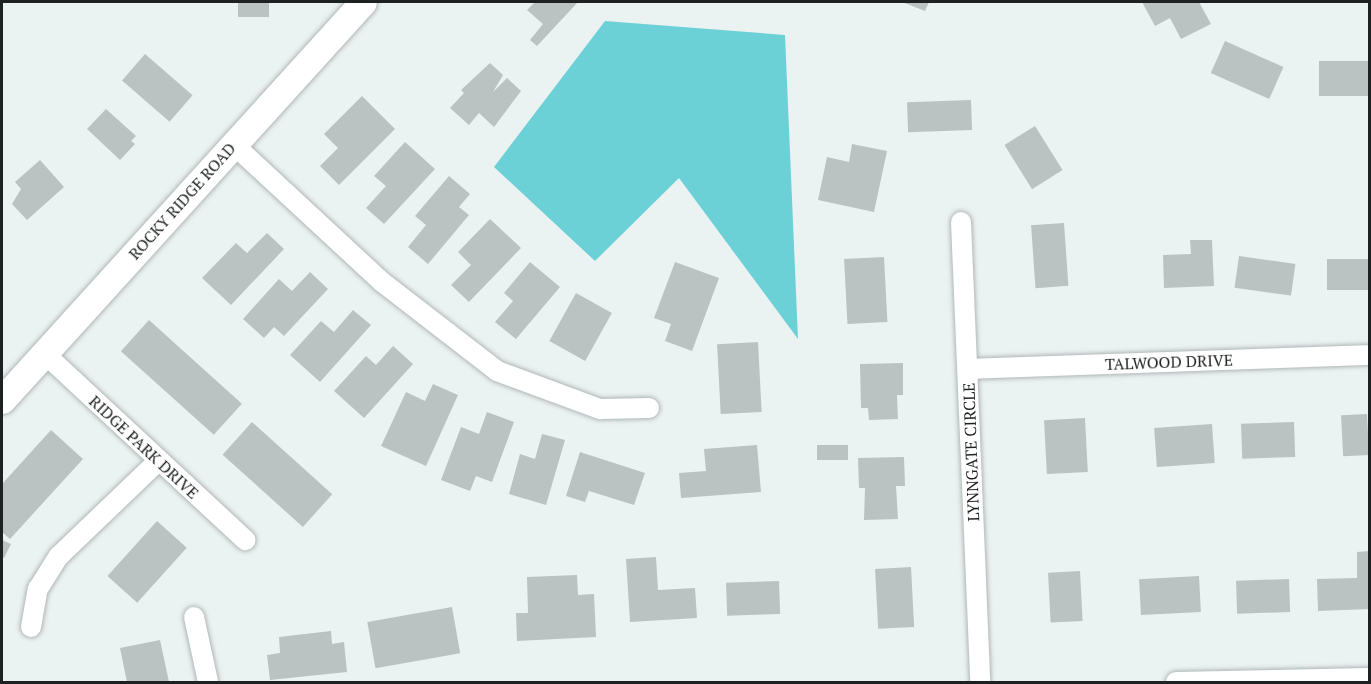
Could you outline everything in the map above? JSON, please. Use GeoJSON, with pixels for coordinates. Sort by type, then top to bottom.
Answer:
{"type":"FeatureCollection","features":[{"type":"Feature","properties":{"kind":"main road","name":"ROCKY RIDGE ROAD"},"geometry":{"type":"LineString","coordinates":[[2,400],[363,2]]}},
{"type":"Feature","properties":{"kind":"street"},"geometry":{"type":"LineString","coordinates":[[233,144],[382,282],[497,370],[600,409],[649,408]]}},
{"type":"Feature","properties":{"kind":"street","name":"LYNNGATE CIRCLE"},"geometry":{"type":"LineString","coordinates":[[961,222],[980,682]]}},
{"type":"Feature","properties":{"kind":"street","name":"RIDGE PARK DRIVE"},"geometry":{"type":"LineString","coordinates":[[44,353],[245,540]]}},
{"type":"Feature","properties":{"kind":"street","name":"TALWOOD DRIVE"},"geometry":{"type":"LineString","coordinates":[[968,369],[1370,355]]}},
{"type":"Feature","properties":{"kind":"street"},"geometry":{"type":"LineString","coordinates":[[31,627],[38,589],[59,556],[158,461]]}},
{"type":"Feature","properties":{"kind":"street"},"geometry":{"type":"LineString","coordinates":[[194,617],[208,682]]}},
{"type":"Feature","properties":{"kind":"street"},"geometry":{"type":"LineString","coordinates":[[1176,682],[1370,678]]}},
{"type":"Feature","properties":{"kind":"shaded area"},"geometry":{"type":"Polygon","coordinates":[[[605,21],[785,35],[798,339],[679,178],[595,261],[494,167],[605,21]]]}},
{"type":"Feature","properties":{"kind":"building"},"geometry":{"type":"Polygon","coordinates":[[[238,2],[269,2],[269,17],[238,17],[238,2]]]}},
{"type":"Feature","properties":{"kind":"building"},"geometry":{"type":"Polygon","coordinates":[[[535,2],[578,2],[537,46],[530,40],[543,24],[527,10],[535,2]]]}},
{"type":"Feature","properties":{"kind":"building"},"geometry":{"type":"Polygon","coordinates":[[[902,2],[929,2],[925,11],[902,2]]]}},
{"type":"Feature","properties":{"kind":"building"},"geometry":{"type":"Polygon","coordinates":[[[1142,2],[1199,2],[1211,24],[1181,39],[1170,18],[1155,26],[1142,2]]]}},
{"type":"Feature","properties":{"kind":"building"},"geometry":{"type":"Polygon","coordinates":[[[1225,41],[1283,67],[1269,99],[1211,73],[1225,41]]]}},
{"type":"Feature","properties":{"kind":"building"},"geometry":{"type":"Polygon","coordinates":[[[145,54],[193,95],[170,122],[122,80],[145,54]]]}},
{"type":"Feature","properties":{"kind":"building"},"geometry":{"type":"Polygon","coordinates":[[[1319,61],[1370,61],[1370,96],[1319,96],[1319,61]]]}},
{"type":"Feature","properties":{"kind":"building"},"geometry":{"type":"Polygon","coordinates":[[[490,63],[503,75],[493,92],[507,78],[521,91],[494,127],[479,113],[469,125],[450,108],[464,93],[461,90],[490,63]]]}},
{"type":"Feature","properties":{"kind":"building"},"geometry":{"type":"Polygon","coordinates":[[[362,96],[395,129],[339,185],[320,166],[338,148],[324,134],[362,96]]]}},
{"type":"Feature","properties":{"kind":"building"},"geometry":{"type":"Polygon","coordinates":[[[971,100],[972,130],[908,132],[907,102],[971,100]]]}},
{"type":"Feature","properties":{"kind":"building"},"geometry":{"type":"Polygon","coordinates":[[[106,109],[136,136],[131,141],[135,144],[120,160],[87,129],[106,109]]]}},
{"type":"Feature","properties":{"kind":"building"},"geometry":{"type":"Polygon","coordinates":[[[1035,126],[1063,170],[1032,189],[1004,145],[1035,126]]]}},
{"type":"Feature","properties":{"kind":"building"},"geometry":{"type":"Polygon","coordinates":[[[405,142],[435,169],[384,224],[366,208],[386,186],[374,176],[405,142]]]}},
{"type":"Feature","properties":{"kind":"building"},"geometry":{"type":"Polygon","coordinates":[[[852,144],[887,151],[874,212],[818,200],[827,157],[849,162],[852,144]]]}},
{"type":"Feature","properties":{"kind":"building"},"geometry":{"type":"Polygon","coordinates":[[[40,160],[64,187],[27,220],[12,204],[21,189],[15,182],[40,160]]]}},
{"type":"Feature","properties":{"kind":"building"},"geometry":{"type":"Polygon","coordinates":[[[449,176],[470,194],[459,207],[469,215],[428,264],[408,247],[426,225],[415,216],[449,176]]]}},
{"type":"Feature","properties":{"kind":"building"},"geometry":{"type":"Polygon","coordinates":[[[490,219],[521,248],[469,302],[451,285],[471,265],[458,252],[490,219]]]}},
{"type":"Feature","properties":{"kind":"building"},"geometry":{"type":"Polygon","coordinates":[[[1064,223],[1068,286],[1035,288],[1031,225],[1064,223]]]}},
{"type":"Feature","properties":{"kind":"building"},"geometry":{"type":"Polygon","coordinates":[[[267,233],[284,249],[231,305],[202,278],[236,243],[247,253],[267,233]]]}},
{"type":"Feature","properties":{"kind":"building"},"geometry":{"type":"Polygon","coordinates":[[[1190,240],[1212,240],[1214,286],[1164,288],[1163,255],[1191,254],[1190,240]]]}},
{"type":"Feature","properties":{"kind":"building"},"geometry":{"type":"Polygon","coordinates":[[[1239,256],[1295,264],[1291,296],[1235,288],[1239,256]]]}},
{"type":"Feature","properties":{"kind":"building"},"geometry":{"type":"Polygon","coordinates":[[[884,257],[887,322],[847,324],[844,259],[884,257]]]}},
{"type":"Feature","properties":{"kind":"building"},"geometry":{"type":"Polygon","coordinates":[[[1327,259],[1370,259],[1370,290],[1327,290],[1327,259]]]}},
{"type":"Feature","properties":{"kind":"building"},"geometry":{"type":"Polygon","coordinates":[[[530,262],[560,287],[516,339],[495,322],[513,301],[504,293],[530,262]]]}},
{"type":"Feature","properties":{"kind":"building"},"geometry":{"type":"Polygon","coordinates":[[[675,262],[719,278],[692,351],[665,341],[671,324],[654,318],[675,262]]]}},
{"type":"Feature","properties":{"kind":"building"},"geometry":{"type":"Polygon","coordinates":[[[310,272],[328,289],[284,336],[274,327],[264,338],[243,319],[279,279],[292,291],[310,272]]]}},
{"type":"Feature","properties":{"kind":"building"},"geometry":{"type":"Polygon","coordinates":[[[576,293],[612,313],[585,361],[549,341],[576,293]]]}},
{"type":"Feature","properties":{"kind":"building"},"geometry":{"type":"Polygon","coordinates":[[[353,310],[371,325],[320,382],[290,355],[321,321],[334,332],[353,310]]]}},
{"type":"Feature","properties":{"kind":"building"},"geometry":{"type":"Polygon","coordinates":[[[149,320],[242,404],[214,435],[121,351],[149,320]]]}},
{"type":"Feature","properties":{"kind":"building"},"geometry":{"type":"Polygon","coordinates":[[[758,342],[762,412],[721,414],[717,344],[758,342]]]}},
{"type":"Feature","properties":{"kind":"building"},"geometry":{"type":"Polygon","coordinates":[[[393,346],[413,364],[364,418],[334,391],[366,356],[376,365],[393,346]]]}},
{"type":"Feature","properties":{"kind":"building"},"geometry":{"type":"Polygon","coordinates":[[[903,363],[903,395],[897,395],[898,419],[869,420],[868,408],[861,408],[860,364],[903,363]]]}},
{"type":"Feature","properties":{"kind":"building"},"geometry":{"type":"Polygon","coordinates":[[[433,384],[458,395],[426,466],[381,446],[406,392],[425,401],[433,384]]]}},
{"type":"Feature","properties":{"kind":"building"},"geometry":{"type":"Polygon","coordinates":[[[487,412],[514,422],[492,482],[476,476],[470,491],[441,480],[461,427],[479,434],[487,412]]]}},
{"type":"Feature","properties":{"kind":"building"},"geometry":{"type":"Polygon","coordinates":[[[1367,414],[1369,455],[1343,456],[1341,415],[1367,414]]]}},
{"type":"Feature","properties":{"kind":"building"},"geometry":{"type":"Polygon","coordinates":[[[1085,418],[1088,472],[1047,474],[1044,420],[1085,418]]]}},
{"type":"Feature","properties":{"kind":"building"},"geometry":{"type":"Polygon","coordinates":[[[252,422],[332,494],[303,527],[223,455],[252,422]]]}},
{"type":"Feature","properties":{"kind":"building"},"geometry":{"type":"Polygon","coordinates":[[[1294,422],[1295,457],[1242,459],[1241,424],[1294,422]]]}},
{"type":"Feature","properties":{"kind":"building"},"geometry":{"type":"Polygon","coordinates":[[[1212,424],[1215,463],[1157,467],[1154,428],[1212,424]]]}},
{"type":"Feature","properties":{"kind":"building"},"geometry":{"type":"Polygon","coordinates":[[[51,430],[83,459],[10,539],[2,532],[2,484],[51,430]]]}},
{"type":"Feature","properties":{"kind":"building"},"geometry":{"type":"Polygon","coordinates":[[[542,434],[565,440],[546,505],[509,494],[520,454],[535,459],[542,434]]]}},
{"type":"Feature","properties":{"kind":"building"},"geometry":{"type":"Polygon","coordinates":[[[757,445],[761,492],[681,498],[679,473],[706,471],[704,449],[757,445]]]}},
{"type":"Feature","properties":{"kind":"building"},"geometry":{"type":"Polygon","coordinates":[[[817,445],[848,445],[848,460],[817,460],[817,445]]]}},
{"type":"Feature","properties":{"kind":"building"},"geometry":{"type":"Polygon","coordinates":[[[580,452],[645,473],[634,505],[589,491],[585,502],[566,496],[580,452]]]}},
{"type":"Feature","properties":{"kind":"building"},"geometry":{"type":"Polygon","coordinates":[[[904,457],[905,486],[896,486],[898,519],[864,520],[865,488],[859,488],[858,458],[904,457]]]}},
{"type":"Feature","properties":{"kind":"building"},"geometry":{"type":"Polygon","coordinates":[[[157,521],[187,548],[137,603],[107,576],[157,521]]]}},
{"type":"Feature","properties":{"kind":"building"},"geometry":{"type":"Polygon","coordinates":[[[2,540],[11,544],[4,558],[2,557],[2,540]]]}},
{"type":"Feature","properties":{"kind":"building"},"geometry":{"type":"Polygon","coordinates":[[[1370,551],[1370,609],[1318,611],[1317,579],[1357,578],[1357,552],[1370,551]]]}},
{"type":"Feature","properties":{"kind":"building"},"geometry":{"type":"Polygon","coordinates":[[[656,557],[658,590],[695,588],[697,618],[630,622],[626,559],[656,557]]]}},
{"type":"Feature","properties":{"kind":"building"},"geometry":{"type":"Polygon","coordinates":[[[911,567],[914,627],[878,629],[875,569],[911,567]]]}},
{"type":"Feature","properties":{"kind":"building"},"geometry":{"type":"Polygon","coordinates":[[[1080,571],[1083,621],[1051,623],[1048,573],[1080,571]]]}},
{"type":"Feature","properties":{"kind":"building"},"geometry":{"type":"Polygon","coordinates":[[[577,575],[578,595],[594,594],[596,637],[517,641],[516,613],[528,613],[527,577],[577,575]]]}},
{"type":"Feature","properties":{"kind":"building"},"geometry":{"type":"Polygon","coordinates":[[[1199,576],[1201,612],[1141,615],[1139,579],[1199,576]]]}},
{"type":"Feature","properties":{"kind":"building"},"geometry":{"type":"Polygon","coordinates":[[[1289,579],[1290,612],[1237,614],[1236,581],[1289,579]]]}},
{"type":"Feature","properties":{"kind":"building"},"geometry":{"type":"Polygon","coordinates":[[[779,581],[780,614],[727,616],[726,583],[779,581]]]}},
{"type":"Feature","properties":{"kind":"building"},"geometry":{"type":"Polygon","coordinates":[[[452,607],[460,653],[375,668],[367,622],[452,607]]]}},
{"type":"Feature","properties":{"kind":"building"},"geometry":{"type":"Polygon","coordinates":[[[331,631],[332,644],[344,642],[347,672],[270,680],[267,655],[280,653],[279,637],[331,631]]]}},
{"type":"Feature","properties":{"kind":"building"},"geometry":{"type":"Polygon","coordinates":[[[160,640],[169,682],[127,682],[120,648],[160,640]]]}}]}
